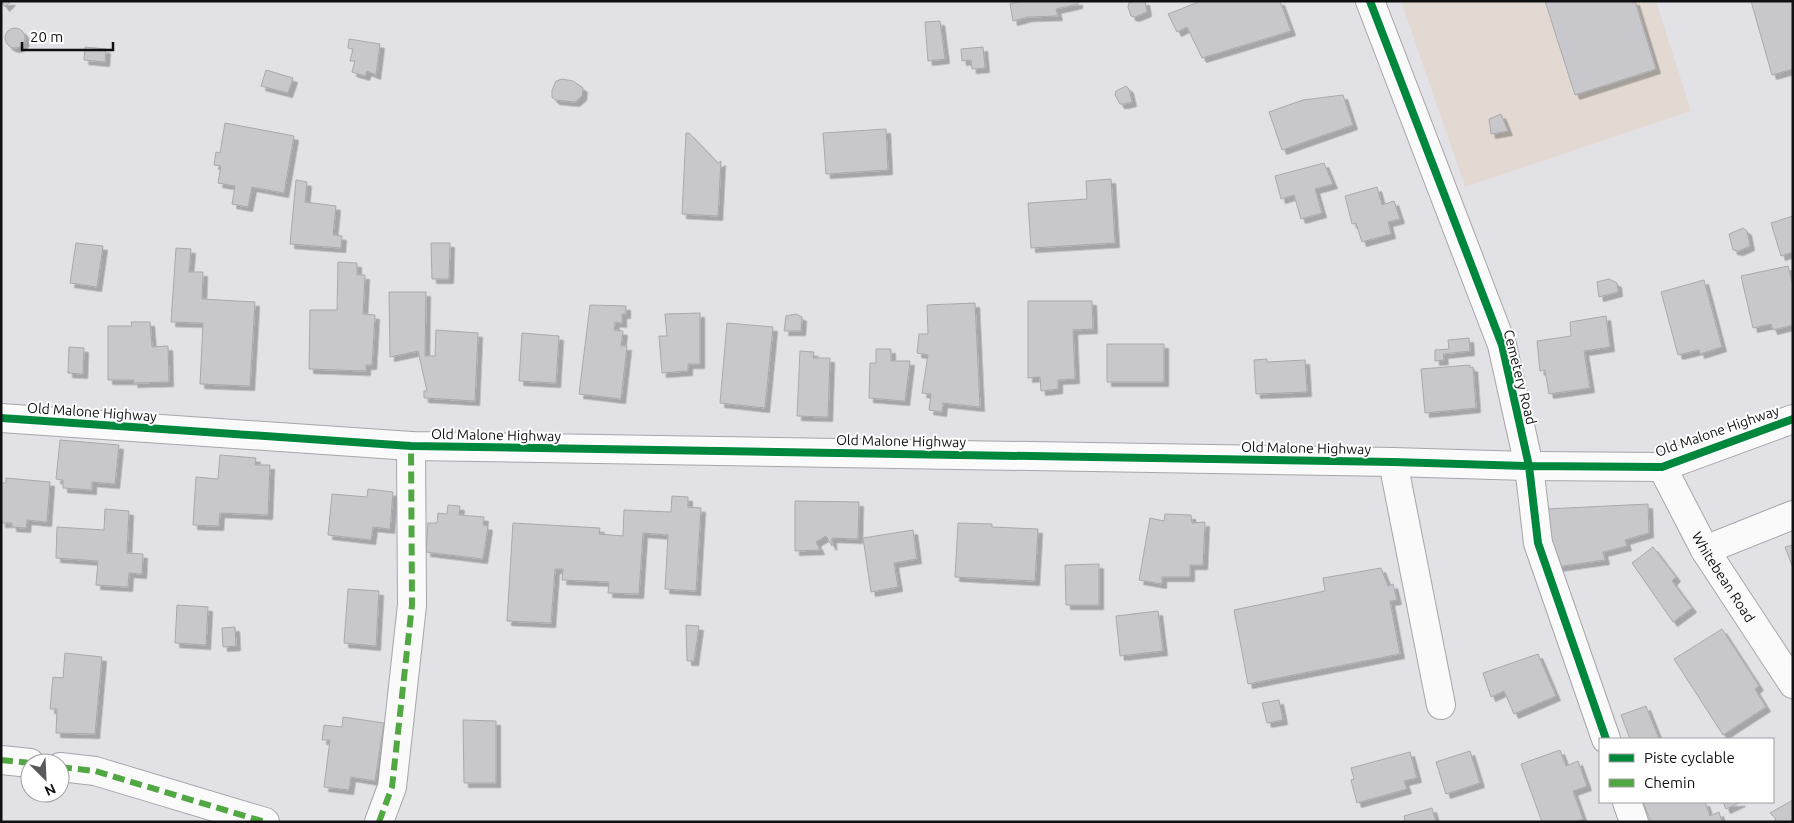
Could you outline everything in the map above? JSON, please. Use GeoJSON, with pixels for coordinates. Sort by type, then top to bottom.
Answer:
{"type":"FeatureCollection","features":[{"type":"Feature","properties":{"kind":"street","name":"Cemetery Road"},"geometry":{"type":"LineString","coordinates":[[1370,1],[1502,344],[1529,466],[1538,543],[1606,738]]}},
{"type":"Feature","properties":{"kind":"street","name":"Old Malone Highway"},"geometry":{"type":"LineString","coordinates":[[1,418],[411,446],[1393,462],[1529,466],[1662,466],[1793,419]]}},
{"type":"Feature","properties":{"kind":"street"},"geometry":{"type":"LineString","coordinates":[[379,822],[392,786],[412,605],[411,446]]}},
{"type":"Feature","properties":{"kind":"street"},"geometry":{"type":"LineString","coordinates":[[1393,462],[1441,705]]}},
{"type":"Feature","properties":{"kind":"street","name":"Whitebean Road"},"geometry":{"type":"LineString","coordinates":[[1662,466],[1705,550],[1793,684]]}},
{"type":"Feature","properties":{"kind":"street"},"geometry":{"type":"LineString","coordinates":[[1705,550],[1793,515]]}},
{"type":"Feature","properties":{"kind":"street"},"geometry":{"type":"LineString","coordinates":[[1,760],[20,762]]}},
{"type":"Feature","properties":{"kind":"street"},"geometry":{"type":"LineString","coordinates":[[70,768],[95,771],[265,822]]}},
{"type":"Feature","properties":{"kind":"street"},"geometry":{"type":"LineString","coordinates":[[1627,803],[1634,822]]}},
{"type":"Feature","properties":{"kind":"shaded area"},"geometry":{"type":"Polygon","coordinates":[[[1401,1],[1656,1],[1691,111],[1465,187],[1401,1]]]}},
{"type":"Feature","properties":{"kind":"building"},"geometry":{"type":"Polygon","coordinates":[[[1,1],[11,1],[5,7],[1,1]]]}},
{"type":"Feature","properties":{"kind":"building"},"geometry":{"type":"Polygon","coordinates":[[[1021,1],[1078,1],[1078,4],[1056,9],[1058,16],[1028,17],[1013,21],[1010,4],[1021,1]]]}},
{"type":"Feature","properties":{"kind":"building"},"geometry":{"type":"Polygon","coordinates":[[[1145,1],[1147,12],[1135,17],[1131,16],[1128,7],[1129,3],[1145,1]]]}},
{"type":"Feature","properties":{"kind":"building"},"geometry":{"type":"Polygon","coordinates":[[[1201,1],[1280,1],[1291,31],[1202,58],[1187,27],[1177,32],[1168,14],[1201,1]]]}},
{"type":"Feature","properties":{"kind":"building"},"geometry":{"type":"Polygon","coordinates":[[[1545,1],[1635,1],[1656,69],[1575,95],[1545,1]]]}},
{"type":"Feature","properties":{"kind":"building"},"geometry":{"type":"Polygon","coordinates":[[[1751,1],[1793,1],[1793,69],[1772,75],[1751,1]]]}},
{"type":"Feature","properties":{"kind":"building"},"geometry":{"type":"Polygon","coordinates":[[[940,21],[945,59],[928,61],[925,22],[940,21]]]}},
{"type":"Feature","properties":{"kind":"building"},"geometry":{"type":"Polygon","coordinates":[[[15,28],[22,31],[25,38],[22,45],[15,48],[8,45],[5,38],[8,31],[15,28]]]}},
{"type":"Feature","properties":{"kind":"building"},"geometry":{"type":"Polygon","coordinates":[[[349,39],[380,44],[376,75],[367,71],[365,76],[352,72],[355,61],[350,61],[353,49],[348,48],[349,39]]]}},
{"type":"Feature","properties":{"kind":"building"},"geometry":{"type":"Polygon","coordinates":[[[85,47],[106,49],[105,62],[84,60],[85,47]]]}},
{"type":"Feature","properties":{"kind":"building"},"geometry":{"type":"Polygon","coordinates":[[[983,47],[985,68],[972,69],[971,60],[962,61],[961,49],[983,47]]]}},
{"type":"Feature","properties":{"kind":"building"},"geometry":{"type":"Polygon","coordinates":[[[266,70],[293,78],[288,93],[261,86],[266,70]]]}},
{"type":"Feature","properties":{"kind":"building"},"geometry":{"type":"Polygon","coordinates":[[[562,79],[573,81],[583,88],[582,96],[575,102],[555,100],[552,97],[552,90],[556,81],[562,79]]]}},
{"type":"Feature","properties":{"kind":"building"},"geometry":{"type":"Polygon","coordinates":[[[1126,86],[1129,89],[1132,102],[1120,104],[1115,95],[1116,91],[1126,86]]]}},
{"type":"Feature","properties":{"kind":"building"},"geometry":{"type":"Polygon","coordinates":[[[1343,95],[1353,125],[1282,150],[1269,112],[1303,100],[1343,95]]]}},
{"type":"Feature","properties":{"kind":"building"},"geometry":{"type":"Polygon","coordinates":[[[1501,114],[1508,131],[1491,134],[1489,119],[1501,114]]]}},
{"type":"Feature","properties":{"kind":"building"},"geometry":{"type":"Polygon","coordinates":[[[225,123],[294,136],[284,193],[252,187],[248,207],[232,204],[235,186],[218,183],[221,166],[214,165],[216,152],[220,153],[225,123]]]}},
{"type":"Feature","properties":{"kind":"building"},"geometry":{"type":"Polygon","coordinates":[[[886,129],[888,170],[826,174],[823,133],[886,129]]]}},
{"type":"Feature","properties":{"kind":"building"},"geometry":{"type":"Polygon","coordinates":[[[686,133],[689,133],[718,163],[721,161],[718,216],[682,214],[686,133]]]}},
{"type":"Feature","properties":{"kind":"building"},"geometry":{"type":"Polygon","coordinates":[[[1324,163],[1333,184],[1315,189],[1322,213],[1301,219],[1294,195],[1281,199],[1275,176],[1324,163]]]}},
{"type":"Feature","properties":{"kind":"building"},"geometry":{"type":"Polygon","coordinates":[[[1111,179],[1115,243],[1031,248],[1028,203],[1087,199],[1086,181],[1111,179]]]}},
{"type":"Feature","properties":{"kind":"building"},"geometry":{"type":"Polygon","coordinates":[[[296,180],[307,182],[305,202],[336,206],[333,235],[342,236],[341,248],[290,244],[296,180]]]}},
{"type":"Feature","properties":{"kind":"building"},"geometry":{"type":"Polygon","coordinates":[[[1377,187],[1382,205],[1394,201],[1400,219],[1388,222],[1391,234],[1362,242],[1356,223],[1352,224],[1345,196],[1377,187]]]}},
{"type":"Feature","properties":{"kind":"building"},"geometry":{"type":"Polygon","coordinates":[[[1793,216],[1793,252],[1781,256],[1771,223],[1793,216]]]}},
{"type":"Feature","properties":{"kind":"building"},"geometry":{"type":"Polygon","coordinates":[[[1743,228],[1747,231],[1750,246],[1739,251],[1733,250],[1729,234],[1743,228]]]}},
{"type":"Feature","properties":{"kind":"building"},"geometry":{"type":"Polygon","coordinates":[[[76,243],[103,246],[97,287],[70,283],[76,243]]]}},
{"type":"Feature","properties":{"kind":"building"},"geometry":{"type":"Polygon","coordinates":[[[431,243],[450,243],[449,279],[432,279],[431,243]]]}},
{"type":"Feature","properties":{"kind":"building"},"geometry":{"type":"Polygon","coordinates":[[[176,248],[191,249],[189,272],[203,272],[202,299],[255,302],[250,386],[200,384],[203,323],[171,322],[176,248]]]}},
{"type":"Feature","properties":{"kind":"building"},"geometry":{"type":"Polygon","coordinates":[[[338,262],[357,263],[357,275],[365,275],[363,314],[375,315],[372,365],[366,365],[366,371],[309,369],[310,310],[337,310],[338,262]]]}},
{"type":"Feature","properties":{"kind":"building"},"geometry":{"type":"Polygon","coordinates":[[[1788,266],[1793,286],[1793,325],[1773,330],[1771,324],[1753,328],[1741,276],[1788,266]]]}},
{"type":"Feature","properties":{"kind":"building"},"geometry":{"type":"Polygon","coordinates":[[[1609,279],[1617,283],[1618,292],[1599,297],[1597,282],[1609,279]]]}},
{"type":"Feature","properties":{"kind":"building"},"geometry":{"type":"Polygon","coordinates":[[[1704,280],[1722,347],[1700,354],[1699,350],[1678,355],[1661,292],[1704,280]]]}},
{"type":"Feature","properties":{"kind":"building"},"geometry":{"type":"Polygon","coordinates":[[[389,292],[426,292],[425,356],[435,356],[436,330],[478,333],[475,401],[424,398],[424,391],[427,391],[418,351],[390,357],[389,292]]]}},
{"type":"Feature","properties":{"kind":"building"},"geometry":{"type":"Polygon","coordinates":[[[1028,301],[1092,301],[1093,329],[1073,330],[1075,379],[1058,380],[1058,389],[1041,391],[1040,377],[1028,378],[1028,301]]]}},
{"type":"Feature","properties":{"kind":"building"},"geometry":{"type":"Polygon","coordinates":[[[975,303],[980,407],[943,403],[942,412],[929,410],[931,394],[922,393],[928,355],[917,353],[919,334],[928,334],[927,305],[975,303]]]}},
{"type":"Feature","properties":{"kind":"building"},"geometry":{"type":"Polygon","coordinates":[[[590,305],[626,306],[626,314],[622,314],[622,323],[615,322],[614,330],[623,331],[621,346],[627,346],[621,399],[579,394],[590,305]]]}},
{"type":"Feature","properties":{"kind":"building"},"geometry":{"type":"Polygon","coordinates":[[[700,313],[700,364],[688,364],[688,371],[662,373],[659,336],[667,336],[665,314],[700,313]]]}},
{"type":"Feature","properties":{"kind":"building"},"geometry":{"type":"Polygon","coordinates":[[[796,314],[802,317],[801,331],[784,331],[786,316],[796,314]]]}},
{"type":"Feature","properties":{"kind":"building"},"geometry":{"type":"Polygon","coordinates":[[[1606,316],[1610,347],[1584,351],[1590,388],[1549,394],[1545,370],[1540,371],[1537,341],[1571,336],[1570,322],[1606,316]]]}},
{"type":"Feature","properties":{"kind":"building"},"geometry":{"type":"Polygon","coordinates":[[[131,322],[150,322],[152,347],[168,346],[169,382],[133,383],[134,380],[108,380],[108,326],[132,326],[131,322]]]}},
{"type":"Feature","properties":{"kind":"building"},"geometry":{"type":"Polygon","coordinates":[[[727,323],[773,327],[765,408],[720,403],[727,323]]]}},
{"type":"Feature","properties":{"kind":"building"},"geometry":{"type":"Polygon","coordinates":[[[522,333],[559,336],[556,383],[519,381],[522,333]]]}},
{"type":"Feature","properties":{"kind":"building"},"geometry":{"type":"Polygon","coordinates":[[[1469,338],[1470,351],[1443,354],[1444,360],[1435,361],[1435,350],[1449,349],[1448,340],[1469,338]]]}},
{"type":"Feature","properties":{"kind":"building"},"geometry":{"type":"Polygon","coordinates":[[[1107,344],[1164,344],[1164,382],[1107,382],[1107,344]]]}},
{"type":"Feature","properties":{"kind":"building"},"geometry":{"type":"Polygon","coordinates":[[[69,347],[84,348],[83,374],[68,373],[69,347]]]}},
{"type":"Feature","properties":{"kind":"building"},"geometry":{"type":"Polygon","coordinates":[[[876,349],[891,349],[891,361],[910,361],[905,401],[869,398],[870,363],[876,363],[876,349]]]}},
{"type":"Feature","properties":{"kind":"building"},"geometry":{"type":"Polygon","coordinates":[[[800,351],[814,352],[813,358],[830,358],[828,417],[797,416],[800,351]]]}},
{"type":"Feature","properties":{"kind":"building"},"geometry":{"type":"Polygon","coordinates":[[[1267,359],[1267,362],[1305,360],[1307,392],[1256,394],[1254,360],[1267,359]]]}},
{"type":"Feature","properties":{"kind":"building"},"geometry":{"type":"Polygon","coordinates":[[[1470,365],[1470,368],[1473,367],[1476,408],[1425,413],[1421,369],[1470,365]]]}},
{"type":"Feature","properties":{"kind":"building"},"geometry":{"type":"Polygon","coordinates":[[[60,440],[119,445],[115,484],[92,482],[92,490],[63,488],[63,480],[56,479],[60,440]]]}},
{"type":"Feature","properties":{"kind":"building"},"geometry":{"type":"Polygon","coordinates":[[[220,455],[256,458],[255,465],[270,465],[268,515],[220,513],[219,526],[193,525],[196,477],[218,479],[220,455]]]}},
{"type":"Feature","properties":{"kind":"building"},"geometry":{"type":"Polygon","coordinates":[[[6,478],[50,482],[47,522],[27,520],[26,528],[12,527],[12,523],[1,523],[1,483],[6,483],[6,478]]]}},
{"type":"Feature","properties":{"kind":"building"},"geometry":{"type":"Polygon","coordinates":[[[368,489],[393,492],[390,529],[373,527],[371,540],[328,535],[332,494],[367,497],[368,489]]]}},
{"type":"Feature","properties":{"kind":"building"},"geometry":{"type":"Polygon","coordinates":[[[672,496],[688,497],[688,507],[701,508],[696,591],[665,589],[668,535],[643,533],[639,594],[608,593],[609,582],[562,580],[563,569],[555,569],[551,623],[507,621],[513,523],[600,528],[599,534],[623,536],[624,510],[671,512],[672,496]]]}},
{"type":"Feature","properties":{"kind":"building"},"geometry":{"type":"Polygon","coordinates":[[[795,501],[859,502],[858,539],[832,538],[832,546],[826,536],[816,542],[820,550],[795,551],[795,501]]]}},
{"type":"Feature","properties":{"kind":"building"},"geometry":{"type":"Polygon","coordinates":[[[1648,504],[1649,533],[1625,540],[1627,546],[1603,552],[1605,560],[1549,568],[1546,509],[1648,504]]]}},
{"type":"Feature","properties":{"kind":"building"},"geometry":{"type":"Polygon","coordinates":[[[448,505],[460,506],[459,515],[484,517],[483,525],[488,526],[483,559],[426,552],[428,523],[437,523],[438,513],[447,514],[448,505]]]}},
{"type":"Feature","properties":{"kind":"building"},"geometry":{"type":"Polygon","coordinates":[[[105,509],[129,511],[127,553],[143,554],[142,574],[129,573],[128,587],[96,585],[98,561],[56,558],[57,527],[104,530],[105,509]]]}},
{"type":"Feature","properties":{"kind":"building"},"geometry":{"type":"Polygon","coordinates":[[[1165,514],[1191,515],[1192,523],[1205,522],[1203,565],[1190,565],[1190,577],[1162,577],[1162,584],[1139,580],[1150,518],[1164,521],[1165,514]]]}},
{"type":"Feature","properties":{"kind":"building"},"geometry":{"type":"Polygon","coordinates":[[[958,523],[992,524],[992,527],[1038,529],[1035,581],[955,577],[958,523]]]}},
{"type":"Feature","properties":{"kind":"building"},"geometry":{"type":"Polygon","coordinates":[[[913,530],[917,559],[894,563],[898,587],[871,592],[863,538],[913,530]]]}},
{"type":"Feature","properties":{"kind":"building"},"geometry":{"type":"Polygon","coordinates":[[[1793,545],[1793,568],[1785,547],[1793,545]]]}},
{"type":"Feature","properties":{"kind":"building"},"geometry":{"type":"Polygon","coordinates":[[[1653,547],[1676,577],[1672,581],[1692,608],[1673,622],[1632,563],[1653,547]]]}},
{"type":"Feature","properties":{"kind":"building"},"geometry":{"type":"Polygon","coordinates":[[[1099,564],[1099,605],[1066,605],[1065,565],[1099,564]]]}},
{"type":"Feature","properties":{"kind":"building"},"geometry":{"type":"Polygon","coordinates":[[[1381,568],[1388,586],[1393,584],[1397,600],[1390,601],[1400,654],[1248,684],[1234,610],[1325,591],[1323,578],[1381,568]]]}},
{"type":"Feature","properties":{"kind":"building"},"geometry":{"type":"Polygon","coordinates":[[[348,589],[379,591],[376,646],[344,643],[348,589]]]}},
{"type":"Feature","properties":{"kind":"building"},"geometry":{"type":"Polygon","coordinates":[[[177,605],[208,607],[206,645],[175,643],[177,605]]]}},
{"type":"Feature","properties":{"kind":"building"},"geometry":{"type":"Polygon","coordinates":[[[1158,611],[1163,651],[1120,656],[1116,616],[1158,611]]]}},
{"type":"Feature","properties":{"kind":"building"},"geometry":{"type":"Polygon","coordinates":[[[686,625],[699,626],[694,661],[687,661],[686,625]]]}},
{"type":"Feature","properties":{"kind":"building"},"geometry":{"type":"Polygon","coordinates":[[[235,627],[236,646],[223,647],[222,628],[235,627]]]}},
{"type":"Feature","properties":{"kind":"building"},"geometry":{"type":"Polygon","coordinates":[[[1722,629],[1759,686],[1755,689],[1766,707],[1723,735],[1674,659],[1722,629]]]}},
{"type":"Feature","properties":{"kind":"building"},"geometry":{"type":"Polygon","coordinates":[[[65,653],[102,657],[95,734],[56,733],[57,709],[50,709],[53,677],[63,678],[65,653]]]}},
{"type":"Feature","properties":{"kind":"building"},"geometry":{"type":"Polygon","coordinates":[[[1538,654],[1556,696],[1514,714],[1504,691],[1491,697],[1483,673],[1538,654]]]}},
{"type":"Feature","properties":{"kind":"building"},"geometry":{"type":"Polygon","coordinates":[[[1279,700],[1283,720],[1267,723],[1262,703],[1279,700]]]}},
{"type":"Feature","properties":{"kind":"building"},"geometry":{"type":"Polygon","coordinates":[[[1646,706],[1659,738],[1630,738],[1621,715],[1646,706]]]}},
{"type":"Feature","properties":{"kind":"building"},"geometry":{"type":"Polygon","coordinates":[[[343,717],[384,723],[375,781],[351,777],[349,790],[324,787],[330,740],[322,740],[324,725],[342,727],[343,717]]]}},
{"type":"Feature","properties":{"kind":"building"},"geometry":{"type":"Polygon","coordinates":[[[463,720],[496,721],[496,783],[464,783],[463,720]]]}},
{"type":"Feature","properties":{"kind":"building"},"geometry":{"type":"Polygon","coordinates":[[[1560,750],[1566,766],[1578,761],[1587,786],[1573,791],[1583,819],[1574,822],[1542,822],[1521,764],[1560,750]]]}},
{"type":"Feature","properties":{"kind":"building"},"geometry":{"type":"Polygon","coordinates":[[[1470,751],[1480,783],[1446,794],[1436,762],[1470,751]]]}},
{"type":"Feature","properties":{"kind":"building"},"geometry":{"type":"Polygon","coordinates":[[[1410,752],[1417,778],[1404,781],[1407,789],[1357,803],[1351,780],[1354,779],[1351,768],[1410,752]]]}},
{"type":"Feature","properties":{"kind":"building"},"geometry":{"type":"Polygon","coordinates":[[[1793,800],[1793,822],[1774,822],[1776,819],[1770,813],[1793,800]]]}},
{"type":"Feature","properties":{"kind":"building"},"geometry":{"type":"Polygon","coordinates":[[[1643,803],[1705,803],[1710,816],[1719,812],[1722,822],[1651,822],[1643,803]]]}},
{"type":"Feature","properties":{"kind":"building"},"geometry":{"type":"Polygon","coordinates":[[[1723,803],[1739,803],[1726,809],[1723,803]]]}},
{"type":"Feature","properties":{"kind":"building"},"geometry":{"type":"Polygon","coordinates":[[[1432,808],[1436,822],[1405,822],[1404,816],[1432,808]]]}},
{"type":"Feature","properties":{"kind":"marked path"},"geometry":{"type":"LineString","coordinates":[[379,822],[392,787],[412,605],[411,446]]}},
{"type":"Feature","properties":{"kind":"marked path"},"geometry":{"type":"LineString","coordinates":[[1,760],[20,762]]}},
{"type":"Feature","properties":{"kind":"marked path"},"geometry":{"type":"LineString","coordinates":[[70,768],[95,771],[265,822]]}},
{"type":"Feature","properties":{"kind":"cycle path"},"geometry":{"type":"LineString","coordinates":[[1370,1],[1502,345],[1529,466],[1538,543],[1606,738]]}},
{"type":"Feature","properties":{"kind":"cycle path"},"geometry":{"type":"LineString","coordinates":[[1,418],[411,446],[1662,467],[1793,419]]}}]}
